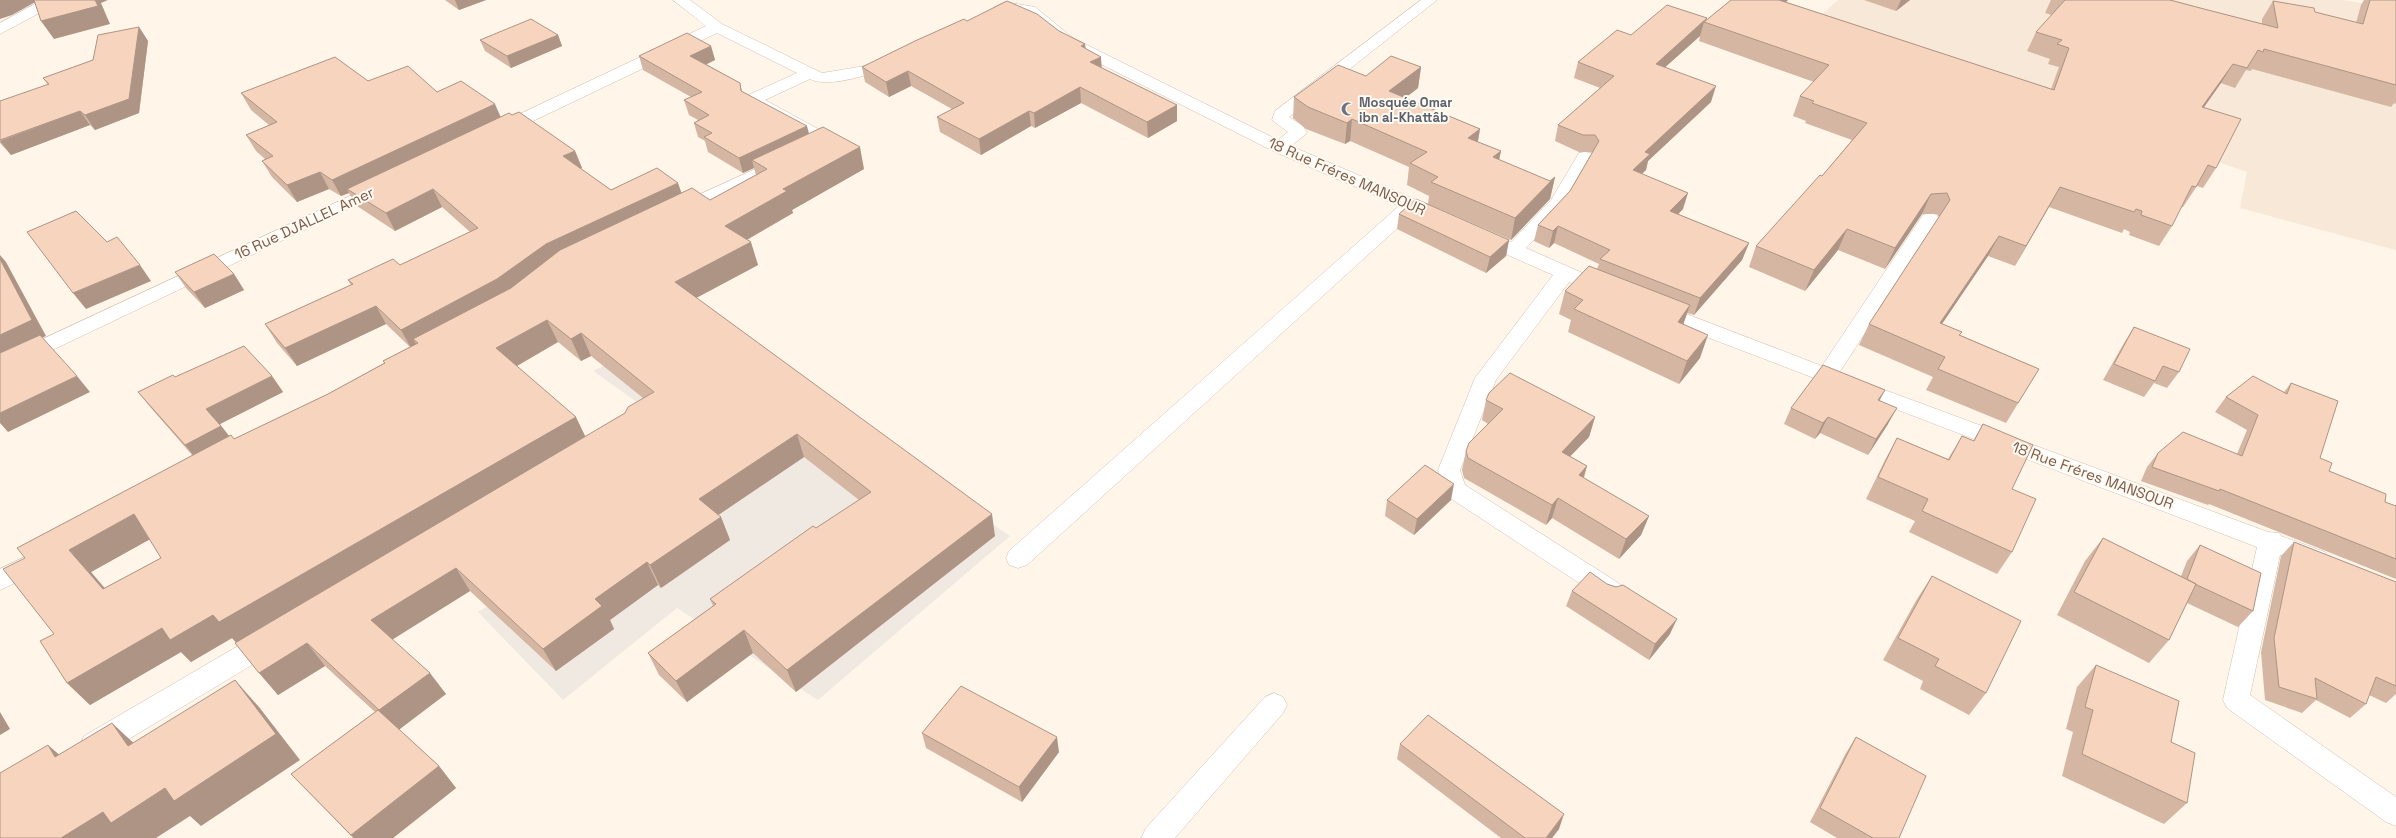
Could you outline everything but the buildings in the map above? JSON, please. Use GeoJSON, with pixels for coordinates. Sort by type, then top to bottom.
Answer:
{"type":"FeatureCollection","features":[{"type":"Feature","properties":{"kind":"street"},"geometry":{"type":"LineString","coordinates":[[0,28],[53,0]]}},
{"type":"Feature","properties":{"kind":"street"},"geometry":{"type":"LineString","coordinates":[[680,0],[717,27],[820,78],[869,70],[903,55]]}},
{"type":"Feature","properties":{"kind":"street"},"geometry":{"type":"LineString","coordinates":[[1279,148],[1298,133],[1297,130],[1280,120],[1281,115],[1430,0]]}},
{"type":"Feature","properties":{"kind":"street","name":"18 Rue Fréres MANSOUR"},"geometry":{"type":"LineString","coordinates":[[984,18],[1005,7],[1034,5],[1067,41],[1279,148],[1565,273],[1826,376],[2271,540],[2330,564]]}},
{"type":"Feature","properties":{"kind":"street"},"geometry":{"type":"LineString","coordinates":[[488,136],[717,27]]}},
{"type":"Feature","properties":{"kind":"street"},"geometry":{"type":"LineString","coordinates":[[662,219],[827,141],[752,100],[810,73]]}},
{"type":"Feature","properties":{"kind":"street"},"geometry":{"type":"LineString","coordinates":[[1514,250],[1558,203],[1585,157]]}},
{"type":"Feature","properties":{"kind":"street","name":"16 Rue DJALLEL Amer"},"geometry":{"type":"LineString","coordinates":[[0,368],[394,180]]}},
{"type":"Feature","properties":{"kind":"street"},"geometry":{"type":"LineString","coordinates":[[1018,558],[1411,205]]}},
{"type":"Feature","properties":{"kind":"street"},"geometry":{"type":"LineString","coordinates":[[1826,376],[1930,219]]}},
{"type":"Feature","properties":{"kind":"street"},"geometry":{"type":"LineString","coordinates":[[1565,273],[1486,378],[1449,470],[1456,490],[1611,591]]}},
{"type":"Feature","properties":{"kind":"street"},"geometry":{"type":"LineString","coordinates":[[2271,540],[2236,700],[2396,813]]}},
{"type":"Feature","properties":{"kind":"street"},"geometry":{"type":"LineString","coordinates":[[0,580],[49,554]]}},
{"type":"Feature","properties":{"kind":"street"},"geometry":{"type":"LineString","coordinates":[[76,756],[289,629]]}},
{"type":"Feature","properties":{"kind":"street"},"geometry":{"type":"LineString","coordinates":[[1156,838],[1274,705]]}},
{"type":"Feature","properties":{"kind":"shaded area"},"geometry":{"type":"Polygon","coordinates":[[[1838,0],[2343,0],[2396,9],[2396,250],[2240,208],[2247,172],[1814,22],[1838,0]]]}},
{"type":"Feature","properties":{"kind":"shaded area"},"geometry":{"type":"Polygon","coordinates":[[[693,320],[1010,536],[818,700],[677,608],[563,700],[478,612],[662,496],[655,415],[593,371],[693,320]]]}},
{"type":"Feature","properties":{"kind":"place","name":"Mosquée Omar ibn al-Khattâb"},"geometry":{"type":"Point","coordinates":[1348,109]}}]}
